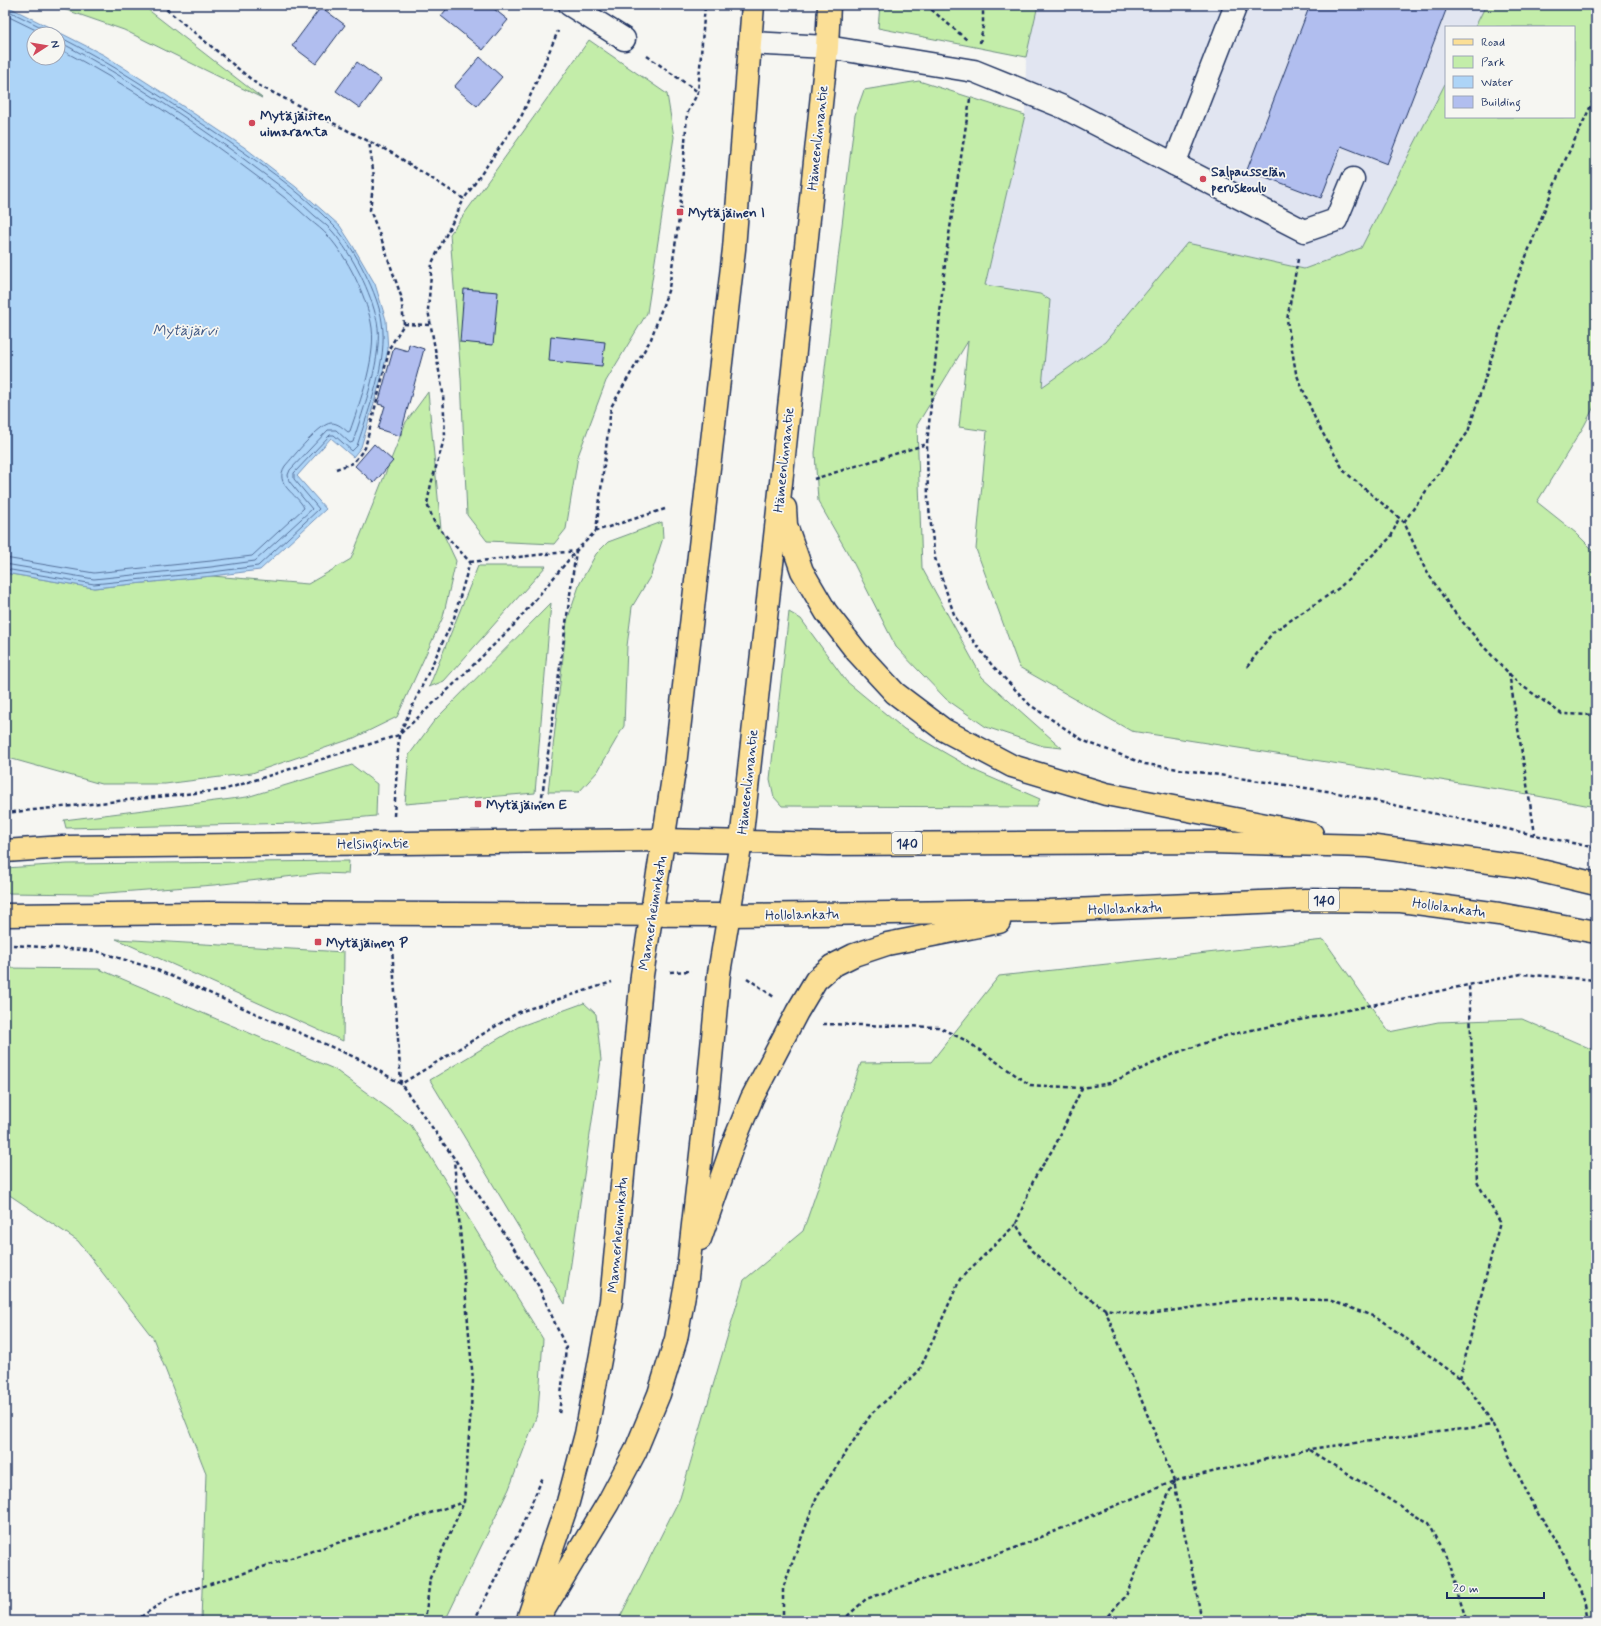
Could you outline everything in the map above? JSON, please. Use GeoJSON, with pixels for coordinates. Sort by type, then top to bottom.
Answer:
{"type":"FeatureCollection","features":[{"type":"Feature","properties":{"kind":"main road"},"geometry":{"type":"LineString","coordinates":[[664,840],[675,765],[698,576],[733,257],[753,5]]}},
{"type":"Feature","properties":{"kind":"main road","name":"Hämeenlinnantie"},"geometry":{"type":"LineString","coordinates":[[728,914],[740,842],[783,465],[827,47],[829,5]]}},
{"type":"Feature","properties":{"kind":"main road"},"geometry":{"type":"LineString","coordinates":[[783,465],[786,525],[802,570],[826,612],[858,652],[895,693],[944,730],[1012,766],[1106,794],[1368,846]]}},
{"type":"Feature","properties":{"kind":"main road","name":"Helsingintie"},"geometry":{"type":"LineString","coordinates":[[5,852],[63,847],[664,840],[740,842]]}},
{"type":"Feature","properties":{"kind":"main road","name":"Mannerheiminkatu"},"geometry":{"type":"LineString","coordinates":[[527,1621],[568,1502],[586,1434],[611,1301],[642,975],[664,840]]}},
{"type":"Feature","properties":{"kind":"main road","name":"140"},"geometry":{"type":"LineString","coordinates":[[740,842],[828,844],[1210,842],[1368,846],[1520,866],[1596,884]]}},
{"type":"Feature","properties":{"kind":"main road","name":"Hollolankatu"},"geometry":{"type":"LineString","coordinates":[[652,914],[1049,911],[1305,900],[1401,901],[1499,914],[1596,932]]}},
{"type":"Feature","properties":{"kind":"main road"},"geometry":{"type":"LineString","coordinates":[[687,1278],[733,1144],[752,1098],[796,1012],[816,980],[832,966],[854,954],[887,944],[1049,911]]}},
{"type":"Feature","properties":{"kind":"main road","name":"140"},"geometry":{"type":"LineString","coordinates":[[5,915],[201,913],[652,914]]}},
{"type":"Feature","properties":{"kind":"main road"},"geometry":{"type":"LineString","coordinates":[[537,1621],[608,1503],[635,1452],[659,1394],[676,1339],[687,1278],[707,1102],[719,973],[728,914]]}},
{"type":"Feature","properties":{"kind":"street"},"geometry":{"type":"LineString","coordinates":[[570,5],[624,39]]}},
{"type":"Feature","properties":{"kind":"street"},"geometry":{"type":"LineString","coordinates":[[1174,164],[1236,5]]}},
{"type":"Feature","properties":{"kind":"street"},"geometry":{"type":"LineString","coordinates":[[750,43],[827,47],[974,71],[1063,107],[1304,231],[1336,220],[1353,179]]}},
{"type":"Feature","properties":{"kind":"path"},"geometry":{"type":"LineString","coordinates":[[162,5],[258,85],[392,152],[464,199]]}},
{"type":"Feature","properties":{"kind":"path"},"geometry":{"type":"LineString","coordinates":[[596,531],[611,406],[651,339],[669,288],[680,212],[687,114],[698,92],[705,5]]}},
{"type":"Feature","properties":{"kind":"path"},"geometry":{"type":"LineString","coordinates":[[926,5],[978,50]]}},
{"type":"Feature","properties":{"kind":"path"},"geometry":{"type":"LineString","coordinates":[[983,5],[983,26],[974,71],[946,254],[927,444],[928,500],[934,558],[955,618],[991,664],[1030,705],[1084,741],[1145,764],[1333,792],[1596,848]]}},
{"type":"Feature","properties":{"kind":"path"},"geometry":{"type":"LineString","coordinates":[[470,562],[435,524],[428,504],[430,484],[445,436],[443,393],[428,310],[432,263],[464,199],[522,115],[561,26]]}},
{"type":"Feature","properties":{"kind":"path"},"geometry":{"type":"LineString","coordinates":[[624,39],[698,92]]}},
{"type":"Feature","properties":{"kind":"path"},"geometry":{"type":"LineString","coordinates":[[1404,522],[1468,432],[1514,288],[1560,171],[1596,95]]}},
{"type":"Feature","properties":{"kind":"path"},"geometry":{"type":"LineString","coordinates":[[336,469],[353,464],[365,448],[390,347],[404,324],[401,296],[370,210],[374,177],[369,141]]}},
{"type":"Feature","properties":{"kind":"path"},"geometry":{"type":"LineString","coordinates":[[1304,231],[1287,320],[1296,373],[1317,423],[1344,472],[1404,522],[1425,569],[1447,601],[1482,645],[1518,683],[1562,714],[1596,716]]}},
{"type":"Feature","properties":{"kind":"path"},"geometry":{"type":"LineString","coordinates":[[404,324],[431,325]]}},
{"type":"Feature","properties":{"kind":"path"},"geometry":{"type":"LineString","coordinates":[[814,479],[927,444]]}},
{"type":"Feature","properties":{"kind":"path"},"geometry":{"type":"LineString","coordinates":[[5,813],[223,790],[399,735],[451,687],[514,625],[576,551],[596,531],[665,509]]}},
{"type":"Feature","properties":{"kind":"path"},"geometry":{"type":"LineString","coordinates":[[1247,667],[1273,632],[1339,588],[1391,537],[1399,518]]}},
{"type":"Feature","properties":{"kind":"path"},"geometry":{"type":"LineString","coordinates":[[470,562],[576,551]]}},
{"type":"Feature","properties":{"kind":"path"},"geometry":{"type":"LineString","coordinates":[[541,804],[576,551]]}},
{"type":"Feature","properties":{"kind":"path"},"geometry":{"type":"LineString","coordinates":[[394,818],[399,735],[454,618],[470,562]]}},
{"type":"Feature","properties":{"kind":"path"},"geometry":{"type":"LineString","coordinates":[[1509,673],[1535,834]]}},
{"type":"Feature","properties":{"kind":"path"},"geometry":{"type":"LineString","coordinates":[[12,945],[96,951],[155,969],[361,1060],[401,1084],[454,1158],[538,1285],[566,1348],[558,1422]]}},
{"type":"Feature","properties":{"kind":"path"},"geometry":{"type":"LineString","coordinates":[[392,947],[401,1084]]}},
{"type":"Feature","properties":{"kind":"path"},"geometry":{"type":"LineString","coordinates":[[821,1024],[938,1027],[965,1040],[1030,1085],[1082,1088],[1110,1082],[1176,1053],[1228,1035],[1520,974],[1596,980]]}},
{"type":"Feature","properties":{"kind":"path"},"geometry":{"type":"LineString","coordinates":[[401,1084],[519,1012],[598,985]]}},
{"type":"Feature","properties":{"kind":"path"},"geometry":{"type":"LineString","coordinates":[[1460,1378],[1500,1222],[1477,1182],[1468,985]]}},
{"type":"Feature","properties":{"kind":"path"},"geometry":{"type":"LineString","coordinates":[[783,1621],[783,1588],[817,1496],[872,1413],[919,1371],[960,1279],[1016,1224],[1034,1179],[1056,1144],[1082,1088]]}},
{"type":"Feature","properties":{"kind":"path"},"geometry":{"type":"LineString","coordinates":[[425,1621],[430,1578],[464,1502],[473,1381],[454,1158]]}},
{"type":"Feature","properties":{"kind":"path"},"geometry":{"type":"LineString","coordinates":[[1016,1224],[1032,1251],[1073,1287],[1105,1309],[1144,1314],[1249,1299],[1329,1300],[1378,1318],[1460,1378],[1473,1394],[1493,1425],[1536,1510],[1559,1542],[1585,1605],[1588,1621]]}},
{"type":"Feature","properties":{"kind":"path"},"geometry":{"type":"LineString","coordinates":[[1105,1309],[1174,1481],[1202,1621]]}},
{"type":"Feature","properties":{"kind":"path"},"geometry":{"type":"LineString","coordinates":[[842,1621],[866,1599],[1015,1548],[1174,1481],[1309,1449],[1493,1425]]}},
{"type":"Feature","properties":{"kind":"path"},"geometry":{"type":"LineString","coordinates":[[1309,1449],[1429,1524],[1445,1553],[1467,1621]]}},
{"type":"Feature","properties":{"kind":"path"},"geometry":{"type":"LineString","coordinates":[[474,1621],[519,1532],[546,1472]]}},
{"type":"Feature","properties":{"kind":"path"},"geometry":{"type":"LineString","coordinates":[[1103,1621],[1126,1596],[1174,1481]]}},
{"type":"Feature","properties":{"kind":"path"},"geometry":{"type":"LineString","coordinates":[[135,1621],[170,1598],[464,1502]]}},
{"type":"Feature","properties":{"kind":"shaded area","name":"Salpausselän peruskoulu"},"geometry":{"type":"Polygon","coordinates":[[[1038,5],[1486,5],[1476,26],[1445,26],[1445,84],[1361,248],[1304,269],[1187,243],[1105,342],[988,426],[975,329],[1025,115],[1026,57],[1038,5]]]}},
{"type":"Feature","properties":{"kind":"green space"},"geometry":{"type":"Polygon","coordinates":[[[52,5],[142,5],[262,98],[124,30],[52,5]]]}},
{"type":"Feature","properties":{"kind":"green space"},"geometry":{"type":"Polygon","coordinates":[[[880,5],[1038,5],[1026,57],[878,28],[880,5]]]}},
{"type":"Feature","properties":{"kind":"green space"},"geometry":{"type":"Polygon","coordinates":[[[1486,5],[1596,5],[1596,403],[1584,426],[1537,502],[1576,533],[1596,553],[1596,807],[1516,792],[1131,731],[1019,667],[976,549],[987,431],[959,427],[968,341],[917,425],[922,568],[982,677],[1062,748],[1043,746],[986,727],[946,699],[896,647],[854,564],[818,501],[815,453],[855,115],[864,90],[919,81],[1025,115],[985,285],[1040,294],[1050,300],[1042,387],[1105,342],[1187,243],[1304,269],[1361,248],[1445,84],[1445,118],[1575,118],[1575,26],[1476,26],[1486,5]]]}},
{"type":"Feature","properties":{"kind":"green space"},"geometry":{"type":"Polygon","coordinates":[[[589,40],[667,94],[674,137],[647,313],[606,381],[578,456],[566,529],[554,544],[487,541],[467,515],[461,378],[450,234],[589,40]]]}},
{"type":"Feature","properties":{"kind":"green space"},"geometry":{"type":"Polygon","coordinates":[[[428,392],[441,529],[456,561],[443,617],[397,717],[354,738],[252,773],[165,784],[101,784],[5,757],[5,573],[94,588],[212,576],[308,584],[351,559],[406,422],[428,392]]]}},
{"type":"Feature","properties":{"kind":"green space"},"geometry":{"type":"Polygon","coordinates":[[[662,522],[663,538],[651,575],[632,607],[627,646],[624,726],[598,771],[579,792],[548,792],[567,621],[580,583],[596,554],[608,542],[662,522]]]}},
{"type":"Feature","properties":{"kind":"green space"},"geometry":{"type":"Polygon","coordinates":[[[478,566],[546,566],[444,681],[429,687],[478,566]]]}},
{"type":"Feature","properties":{"kind":"green space"},"geometry":{"type":"Polygon","coordinates":[[[551,603],[535,793],[405,804],[409,755],[434,721],[551,603]]]}},
{"type":"Feature","properties":{"kind":"green space"},"geometry":{"type":"Polygon","coordinates":[[[789,612],[801,619],[846,681],[904,729],[978,772],[1040,799],[1036,807],[782,806],[774,797],[770,779],[789,612]]]}},
{"type":"Feature","properties":{"kind":"green space"},"geometry":{"type":"Polygon","coordinates":[[[352,765],[377,784],[376,816],[300,823],[66,828],[64,820],[247,797],[352,765]]]}},
{"type":"Feature","properties":{"kind":"green space"},"geometry":{"type":"Polygon","coordinates":[[[349,861],[348,874],[321,873],[214,885],[93,894],[5,893],[5,868],[67,864],[349,861]]]}},
{"type":"Feature","properties":{"kind":"green space"},"geometry":{"type":"Polygon","coordinates":[[[116,939],[344,952],[343,1041],[116,939]]]}},
{"type":"Feature","properties":{"kind":"green space"},"geometry":{"type":"Polygon","coordinates":[[[1324,940],[1389,1032],[1438,1022],[1522,1019],[1596,1051],[1596,1621],[618,1621],[680,1498],[744,1280],[803,1231],[861,1063],[931,1062],[999,976],[1324,940]]]}},
{"type":"Feature","properties":{"kind":"green space"},"geometry":{"type":"Polygon","coordinates":[[[5,968],[99,969],[334,1069],[411,1125],[543,1339],[538,1412],[509,1489],[445,1621],[201,1621],[206,1473],[153,1338],[78,1241],[5,1192],[5,968]]]}},
{"type":"Feature","properties":{"kind":"green space"},"geometry":{"type":"Polygon","coordinates":[[[584,1003],[596,1014],[601,1060],[565,1304],[430,1080],[518,1027],[584,1003]]]}},
{"type":"Feature","properties":{"kind":"water","name":"Mytäjärvi"},"geometry":{"type":"Polygon","coordinates":[[[5,5],[47,26],[26,26],[26,66],[66,66],[66,36],[104,55],[160,91],[244,147],[296,187],[340,226],[375,284],[386,320],[388,350],[361,447],[353,457],[331,438],[297,476],[326,509],[260,570],[94,588],[5,573],[5,5]]]}},
{"type":"Feature","properties":{"kind":"building"},"geometry":{"type":"Polygon","coordinates":[[[450,5],[489,5],[508,20],[483,50],[441,16],[450,5]]]}},
{"type":"Feature","properties":{"kind":"building"},"geometry":{"type":"Polygon","coordinates":[[[1310,5],[1448,5],[1387,164],[1341,146],[1321,198],[1247,170],[1310,5]]]}},
{"type":"Feature","properties":{"kind":"building"},"geometry":{"type":"Polygon","coordinates":[[[321,7],[345,25],[316,64],[292,46],[321,7]]]}},
{"type":"Feature","properties":{"kind":"building"},"geometry":{"type":"Polygon","coordinates":[[[480,57],[502,77],[477,106],[454,87],[480,57]]]}},
{"type":"Feature","properties":{"kind":"building"},"geometry":{"type":"Polygon","coordinates":[[[357,62],[381,80],[360,108],[336,91],[357,62]]]}},
{"type":"Feature","properties":{"kind":"building"},"geometry":{"type":"Polygon","coordinates":[[[464,289],[498,292],[493,345],[460,342],[464,289]]]}},
{"type":"Feature","properties":{"kind":"building"},"geometry":{"type":"Polygon","coordinates":[[[551,336],[605,342],[602,366],[549,361],[551,336]]]}},
{"type":"Feature","properties":{"kind":"building"},"geometry":{"type":"Polygon","coordinates":[[[409,344],[424,349],[400,436],[378,429],[385,406],[378,404],[394,347],[408,351],[409,344]]]}},
{"type":"Feature","properties":{"kind":"building"},"geometry":{"type":"Polygon","coordinates":[[[374,444],[393,461],[374,483],[355,466],[374,444]]]}},
{"type":"Feature","properties":{"kind":"place","name":"Mytäjäisten uimaranta"},"geometry":{"type":"Point","coordinates":[252,123]}},
{"type":"Feature","properties":{"kind":"place","name":"Salpausselän peruskoulu"},"geometry":{"type":"Point","coordinates":[1203,179]}},
{"type":"Feature","properties":{"kind":"place","name":"Mytäjäinen I"},"geometry":{"type":"Point","coordinates":[680,212]}},
{"type":"Feature","properties":{"kind":"place","name":"Mytäjäinen E"},"geometry":{"type":"Point","coordinates":[478,804]}},
{"type":"Feature","properties":{"kind":"place","name":"Mytäjäinen P"},"geometry":{"type":"Point","coordinates":[318,942]}}]}
